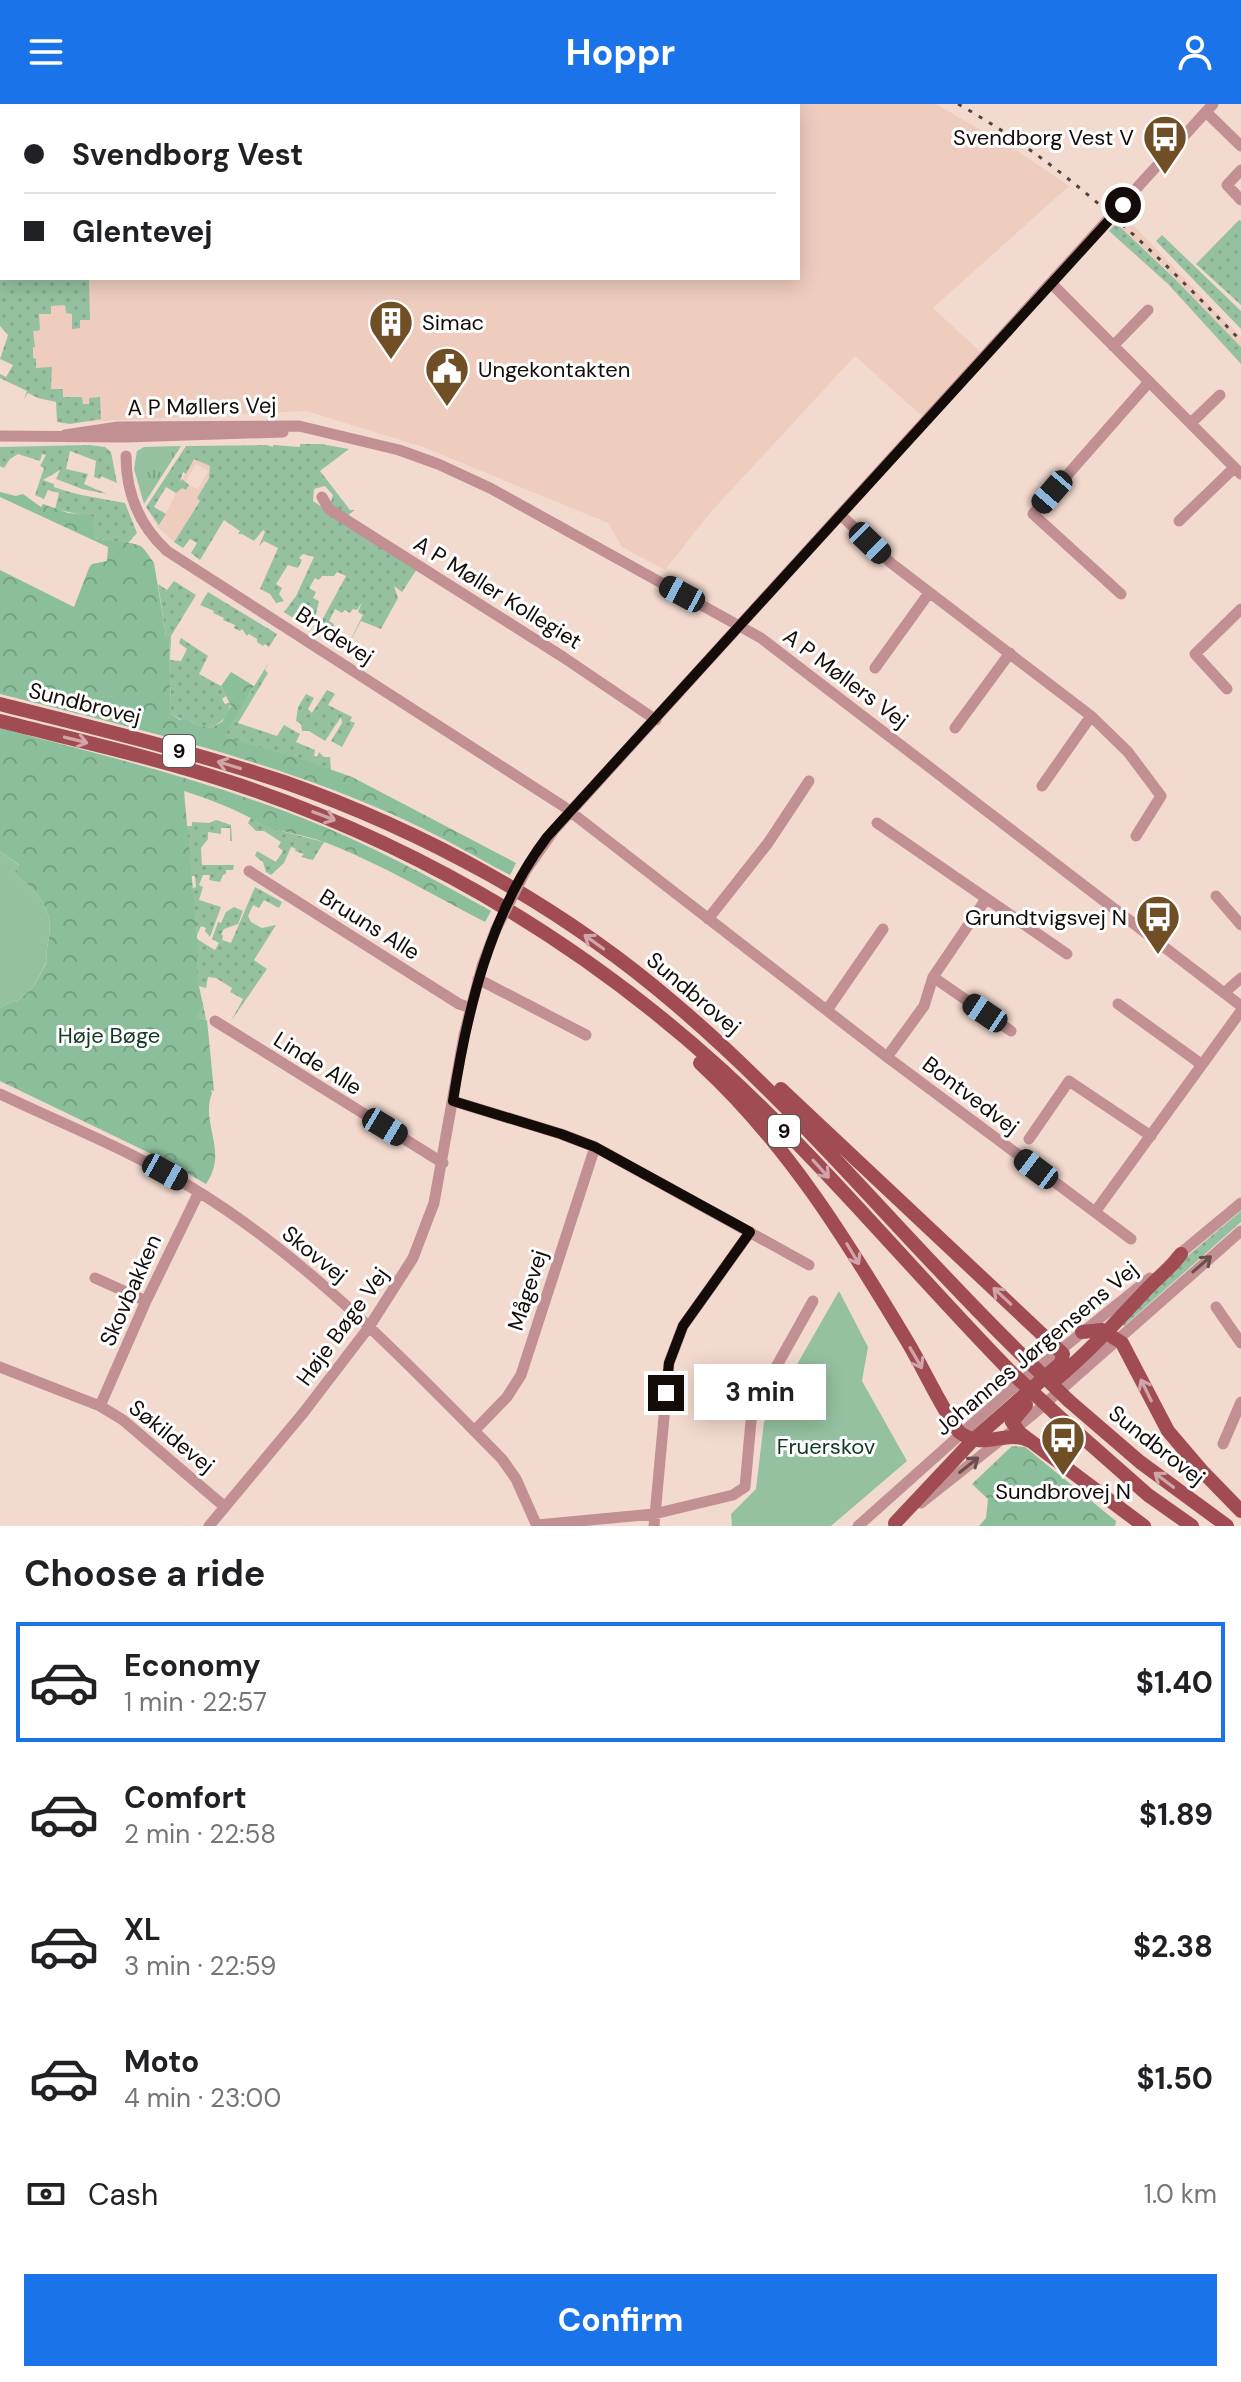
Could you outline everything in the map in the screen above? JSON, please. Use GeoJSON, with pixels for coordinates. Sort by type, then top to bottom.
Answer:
{"type":"FeatureCollection","features":[{"type":"Feature","properties":{"kind":"main road","name":"Sundbrovej"},"geometry":{"type":"LineString","coordinates":[[0,704],[253,772],[379,820],[456,858],[586,936],[656,988],[726,1049],[1068,1400],[1140,1462],[1227,1526]]}},
{"type":"Feature","properties":{"kind":"main road","name":"Sundbrovej"},"geometry":{"type":"LineString","coordinates":[[0,721],[183,768],[302,808],[416,858],[527,920],[623,987],[723,1071],[810,1158],[1012,1373],[1148,1495],[1192,1526]]}},
{"type":"Feature","properties":{"kind":"main road"},"geometry":{"type":"LineString","coordinates":[[527,920],[672,1037],[760,1124],[795,1166],[835,1224],[968,1437],[986,1442],[1019,1436],[1030,1441]]}},
{"type":"Feature","properties":{"kind":"main road"},"geometry":{"type":"LineString","coordinates":[[656,988],[721,1035],[754,1064],[1059,1349],[1064,1358],[968,1437],[894,1525]]}},
{"type":"Feature","properties":{"kind":"main road"},"geometry":{"type":"LineString","coordinates":[[1144,1526],[1030,1441],[1012,1422],[1018,1411],[1113,1336],[1150,1286],[1181,1254]]}},
{"type":"Feature","properties":{"kind":"main road"},"geometry":{"type":"LineString","coordinates":[[1082,1332],[1093,1329],[1113,1336],[1174,1439],[1241,1511]]}},
{"type":"Feature","properties":{"kind":"street"},"geometry":{"type":"LineString","coordinates":[[1210,108],[1241,146]]}},
{"type":"Feature","properties":{"kind":"street","name":"Høje Bøge Vej"},"geometry":{"type":"LineString","coordinates":[[209,1526],[304,1412],[369,1327],[413,1258],[434,1203],[478,979],[496,929],[541,844],[1210,108]]}},
{"type":"Feature","properties":{"kind":"street"},"geometry":{"type":"LineString","coordinates":[[1241,170],[1227,185],[1241,200]]}},
{"type":"Feature","properties":{"kind":"street"},"geometry":{"type":"LineString","coordinates":[[1051,283],[1238,471],[1179,521]]}},
{"type":"Feature","properties":{"kind":"street"},"geometry":{"type":"LineString","coordinates":[[1113,346],[1148,310]]}},
{"type":"Feature","properties":{"kind":"street"},"geometry":{"type":"LineString","coordinates":[[1121,594],[1033,514],[1149,382]]}},
{"type":"Feature","properties":{"kind":"street"},"geometry":{"type":"LineString","coordinates":[[1191,423],[1220,395]]}},
{"type":"Feature","properties":{"kind":"street","name":"A P Møllers Vej"},"geometry":{"type":"LineString","coordinates":[[0,436],[65,435],[118,427],[306,427],[399,450],[464,476],[741,626],[1241,1009]]}},
{"type":"Feature","properties":{"kind":"street","name":"Brydevej"},"geometry":{"type":"LineString","coordinates":[[126,456],[129,494],[137,513],[167,551],[570,812]]}},
{"type":"Feature","properties":{"kind":"street","name":"A P Møller Kollegiet"},"geometry":{"type":"LineString","coordinates":[[322,497],[329,509],[656,720]]}},
{"type":"Feature","properties":{"kind":"street"},"geometry":{"type":"LineString","coordinates":[[841,515],[891,563],[1091,716],[1128,752],[1161,796],[1136,836]]}},
{"type":"Feature","properties":{"kind":"street"},"geometry":{"type":"LineString","coordinates":[[875,668],[929,593]]}},
{"type":"Feature","properties":{"kind":"street"},"geometry":{"type":"LineString","coordinates":[[1227,689],[1195,654],[1241,609]]}},
{"type":"Feature","properties":{"kind":"street"},"geometry":{"type":"LineString","coordinates":[[955,728],[1010,653]]}},
{"type":"Feature","properties":{"kind":"street"},"geometry":{"type":"LineString","coordinates":[[1042,786],[1091,716]]}},
{"type":"Feature","properties":{"kind":"street"},"geometry":{"type":"LineString","coordinates":[[708,919],[768,843],[809,781]]}},
{"type":"Feature","properties":{"kind":"street","name":"Bontvedvej"},"geometry":{"type":"LineString","coordinates":[[570,812],[887,1057],[1131,1239]]}},
{"type":"Feature","properties":{"kind":"street"},"geometry":{"type":"LineString","coordinates":[[877,823],[1067,954]]}},
{"type":"Feature","properties":{"kind":"street","name":"Bruuns Alle"},"geometry":{"type":"LineString","coordinates":[[249,871],[459,1004],[471,1008]]}},
{"type":"Feature","properties":{"kind":"street"},"geometry":{"type":"LineString","coordinates":[[1216,896],[1241,925]]}},
{"type":"Feature","properties":{"kind":"street"},"geometry":{"type":"LineString","coordinates":[[887,1057],[924,1006],[933,977],[986,899]]}},
{"type":"Feature","properties":{"kind":"street"},"geometry":{"type":"LineString","coordinates":[[827,1010],[883,929]]}},
{"type":"Feature","properties":{"kind":"street"},"geometry":{"type":"LineString","coordinates":[[933,977],[1011,1031]]}},
{"type":"Feature","properties":{"kind":"street"},"geometry":{"type":"LineString","coordinates":[[1224,993],[1241,978]]}},
{"type":"Feature","properties":{"kind":"street"},"geometry":{"type":"LineString","coordinates":[[478,979],[586,1035]]}},
{"type":"Feature","properties":{"kind":"street"},"geometry":{"type":"LineString","coordinates":[[1118,1004],[1201,1064]]}},
{"type":"Feature","properties":{"kind":"street"},"geometry":{"type":"LineString","coordinates":[[1095,1212],[1241,1009]]}},
{"type":"Feature","properties":{"kind":"street","name":"Linde Alle"},"geometry":{"type":"LineString","coordinates":[[215,1021],[443,1163]]}},
{"type":"Feature","properties":{"kind":"street"},"geometry":{"type":"LineString","coordinates":[[1029,1139],[1069,1081],[1151,1136]]}},
{"type":"Feature","properties":{"kind":"street","name":"Skovvej"},"geometry":{"type":"LineString","coordinates":[[0,1094],[148,1164],[199,1192],[318,1280],[502,1459],[516,1479],[537,1526]]}},
{"type":"Feature","properties":{"kind":"street"},"geometry":{"type":"LineString","coordinates":[[453,1101],[595,1147],[809,1265]]}},
{"type":"Feature","properties":{"kind":"street","name":"Mågevej"},"geometry":{"type":"LineString","coordinates":[[474,1431],[507,1397],[521,1375],[595,1147]]}},
{"type":"Feature","properties":{"kind":"street","name":"Skovbakken"},"geometry":{"type":"LineString","coordinates":[[100,1406],[199,1192]]}},
{"type":"Feature","properties":{"kind":"street","name":"Johannes Jørgensens Vej"},"geometry":{"type":"LineString","coordinates":[[1059,1349],[1241,1203]]}},
{"type":"Feature","properties":{"kind":"street","name":"Johannes Jørgensens Vej"},"geometry":{"type":"LineString","coordinates":[[1113,1336],[1241,1231]]}},
{"type":"Feature","properties":{"kind":"street"},"geometry":{"type":"LineString","coordinates":[[654,1520],[669,1363],[683,1326],[750,1232]]}},
{"type":"Feature","properties":{"kind":"street"},"geometry":{"type":"LineString","coordinates":[[95,1278],[146,1301]]}},
{"type":"Feature","properties":{"kind":"street"},"geometry":{"type":"LineString","coordinates":[[537,1526],[654,1520],[733,1495],[745,1487],[752,1410],[813,1301]]}},
{"type":"Feature","properties":{"kind":"street"},"geometry":{"type":"LineString","coordinates":[[1216,1307],[1241,1343]]}},
{"type":"Feature","properties":{"kind":"street","name":"Søkildevej"},"geometry":{"type":"LineString","coordinates":[[0,1367],[100,1406],[123,1420],[225,1507]]}},
{"type":"Feature","properties":{"kind":"street"},"geometry":{"type":"LineString","coordinates":[[1223,1444],[1241,1402]]}},
{"type":"Feature","properties":{"kind":"street","name":"Johannes Jørgensens Vej"},"geometry":{"type":"LineString","coordinates":[[894,1525],[1016,1428]]}},
{"type":"Feature","properties":{"kind":"street","name":"Johannes Jørgensens Vej"},"geometry":{"type":"LineString","coordinates":[[858,1526],[968,1437]]}},
{"type":"Feature","properties":{"kind":"shaded area"},"geometry":{"type":"Polygon","coordinates":[[[800,104],[936,104],[1019,152],[1069,186],[933,308],[985,356],[923,417],[855,356],[709,514],[665,570],[622,547],[608,523],[423,447],[306,411],[63,423],[69,407],[18,385],[16,280],[800,280],[800,104]]]}},
{"type":"Feature","properties":{"kind":"shaded area"},"geometry":{"type":"Polygon","coordinates":[[[1109,206],[1136,228],[1241,337],[1241,347],[1166,269],[1104,212],[1109,206]]]}},
{"type":"Feature","properties":{"kind":"shaded area"},"geometry":{"type":"Polygon","coordinates":[[[194,459],[210,466],[210,475],[197,498],[200,500],[174,542],[158,527],[144,504],[160,525],[176,493],[182,488],[186,490],[189,485],[198,489],[208,471],[196,464],[186,481],[182,479],[194,459]]]}},
{"type":"Feature","properties":{"kind":"green space"},"geometry":{"type":"Polygon","coordinates":[[[1241,221],[1241,305],[1196,264],[1241,221]]]}},
{"type":"Feature","properties":{"kind":"green space"},"geometry":{"type":"Polygon","coordinates":[[[1116,223],[1241,347],[1241,364],[1168,284],[1109,231],[1116,223]]]}},
{"type":"Feature","properties":{"kind":"green space"},"geometry":{"type":"Polygon","coordinates":[[[1162,235],[1241,311],[1241,329],[1156,241],[1162,235]]]}},
{"type":"Feature","properties":{"kind":"green space"},"geometry":{"type":"Polygon","coordinates":[[[0,280],[89,280],[90,320],[80,320],[80,328],[72,329],[72,314],[66,313],[65,305],[51,306],[51,314],[39,314],[40,330],[33,331],[33,358],[36,359],[36,368],[52,367],[51,389],[63,389],[63,397],[82,397],[83,404],[89,404],[89,398],[100,397],[101,419],[70,424],[57,422],[56,402],[28,393],[24,399],[27,391],[0,378],[0,374],[6,377],[13,365],[0,359],[8,335],[0,326],[0,280]]]}},
{"type":"Feature","properties":{"kind":"green space"},"geometry":{"type":"Polygon","coordinates":[[[300,444],[349,449],[320,471],[350,510],[355,510],[347,516],[330,505],[333,495],[325,486],[314,489],[313,501],[417,569],[402,592],[394,586],[398,598],[381,629],[361,621],[345,651],[363,615],[358,612],[362,602],[357,610],[353,609],[350,613],[335,609],[329,621],[334,624],[332,631],[342,637],[337,644],[329,638],[322,620],[346,576],[337,572],[334,576],[322,576],[319,580],[315,578],[309,588],[316,592],[313,598],[319,601],[310,629],[284,612],[296,596],[314,557],[303,554],[299,558],[302,560],[298,568],[288,565],[276,584],[282,588],[279,594],[284,601],[276,603],[270,594],[260,589],[278,548],[264,541],[259,546],[265,532],[263,530],[254,541],[238,534],[240,531],[224,520],[200,560],[191,553],[197,543],[190,539],[183,548],[174,542],[200,501],[197,498],[209,478],[210,466],[194,459],[186,474],[183,472],[180,482],[182,479],[189,485],[186,490],[182,488],[176,493],[166,487],[154,507],[166,514],[159,525],[146,507],[186,446],[300,447],[300,444]]]}},
{"type":"Feature","properties":{"kind":"green space"},"geometry":{"type":"Polygon","coordinates":[[[181,446],[144,504],[134,469],[137,451],[144,447],[181,446]]]}},
{"type":"Feature","properties":{"kind":"green space"},"geometry":{"type":"Polygon","coordinates":[[[0,447],[105,447],[111,452],[117,483],[101,476],[100,479],[94,477],[96,461],[70,451],[66,469],[88,474],[84,484],[107,494],[56,479],[60,470],[43,480],[72,493],[125,503],[137,533],[128,543],[95,538],[90,517],[55,509],[59,493],[48,490],[44,499],[35,495],[44,468],[40,466],[46,455],[42,454],[40,461],[18,454],[4,468],[0,466],[0,447]]]}},
{"type":"Feature","properties":{"kind":"green space"},"geometry":{"type":"Polygon","coordinates":[[[0,492],[16,496],[23,494],[41,507],[43,504],[68,513],[93,516],[95,538],[142,547],[154,563],[166,636],[169,637],[171,714],[180,720],[211,728],[223,721],[231,706],[221,686],[231,672],[254,686],[224,737],[352,777],[516,863],[510,875],[407,821],[308,781],[206,748],[0,694],[0,570],[74,607],[89,568],[92,564],[107,561],[108,547],[0,497],[0,492]]]}},
{"type":"Feature","properties":{"kind":"green space"},"geometry":{"type":"Polygon","coordinates":[[[174,581],[196,595],[171,636],[170,660],[181,661],[187,649],[179,643],[184,630],[181,638],[208,656],[199,674],[221,686],[226,696],[222,699],[225,704],[231,702],[227,717],[211,728],[189,720],[183,721],[171,714],[169,638],[166,636],[158,584],[167,590],[174,581]]]}},
{"type":"Feature","properties":{"kind":"green space"},"geometry":{"type":"Polygon","coordinates":[[[208,592],[277,634],[269,647],[200,605],[208,592]]]}},
{"type":"Feature","properties":{"kind":"green space"},"geometry":{"type":"Polygon","coordinates":[[[269,662],[265,670],[268,673],[238,723],[277,736],[284,725],[300,734],[296,742],[315,750],[314,756],[317,757],[319,752],[324,757],[330,757],[331,770],[223,737],[269,662]]]}},
{"type":"Feature","properties":{"kind":"green space"},"geometry":{"type":"Polygon","coordinates":[[[327,690],[335,694],[328,705],[352,717],[350,721],[355,723],[342,747],[331,741],[342,723],[341,717],[325,741],[309,731],[302,731],[301,724],[296,721],[298,707],[306,694],[314,698],[308,709],[312,713],[327,690]]]}},
{"type":"Feature","properties":{"kind":"green space","name":"Høje Bøge"},"geometry":{"type":"Polygon","coordinates":[[[0,728],[154,769],[268,805],[376,850],[491,911],[485,922],[347,851],[264,825],[184,791],[197,935],[197,983],[203,1004],[196,1017],[207,1020],[214,1091],[211,1090],[209,1116],[215,1160],[206,1184],[164,1160],[0,1081],[0,1008],[15,1000],[17,1002],[34,986],[47,962],[50,926],[41,900],[14,873],[19,865],[0,851],[0,728]]]}},
{"type":"Feature","properties":{"kind":"green space"},"geometry":{"type":"Polygon","coordinates":[[[251,818],[285,832],[324,842],[313,860],[301,857],[304,854],[291,847],[284,863],[271,875],[255,856],[257,851],[276,862],[283,851],[278,847],[281,842],[264,831],[256,831],[248,823],[251,818]]]}},
{"type":"Feature","properties":{"kind":"green space"},"geometry":{"type":"Polygon","coordinates":[[[216,820],[231,825],[232,841],[230,828],[221,828],[221,834],[208,832],[208,839],[201,848],[202,865],[234,865],[233,870],[226,870],[220,882],[209,880],[210,875],[203,875],[199,885],[203,887],[199,900],[221,907],[210,937],[206,928],[201,926],[197,935],[192,889],[196,887],[195,876],[191,876],[185,826],[192,826],[192,822],[209,823],[216,820]]]}},
{"type":"Feature","properties":{"kind":"green space"},"geometry":{"type":"Polygon","coordinates":[[[0,851],[20,866],[14,873],[41,900],[50,926],[47,961],[34,986],[17,1002],[15,1000],[0,1008],[0,851]]]}},
{"type":"Feature","properties":{"kind":"green space"},"geometry":{"type":"Polygon","coordinates":[[[255,887],[282,902],[279,908],[264,900],[259,908],[253,905],[248,916],[251,922],[262,928],[276,925],[254,960],[267,969],[231,1021],[243,999],[230,992],[232,988],[216,978],[208,977],[206,988],[199,986],[206,1019],[196,1018],[197,939],[215,950],[219,943],[212,939],[218,922],[221,923],[226,912],[234,907],[243,911],[238,924],[224,929],[221,934],[222,940],[231,943],[255,887]]]}},
{"type":"Feature","properties":{"kind":"green space"},"geometry":{"type":"Polygon","coordinates":[[[1241,1211],[1241,1222],[1124,1326],[1121,1322],[1184,1259],[1241,1211]]]}},
{"type":"Feature","properties":{"kind":"green space","name":"Fruerskov"},"geometry":{"type":"Polygon","coordinates":[[[839,1291],[868,1347],[862,1381],[907,1461],[831,1526],[732,1526],[731,1514],[756,1489],[764,1422],[839,1291]]]}},
{"type":"Feature","properties":{"kind":"green space"},"geometry":{"type":"Polygon","coordinates":[[[1012,1446],[1025,1447],[1116,1521],[1115,1526],[979,1526],[986,1518],[988,1499],[972,1484],[1012,1446]]]}},
{"type":"Feature","properties":{"kind":"railway"},"geometry":{"type":"LineString","coordinates":[[958,104],[1037,155],[1108,212],[1241,341]]}},
{"type":"Feature","properties":{"kind":"place","name":"Svendborg Vest V"},"geometry":{"type":"Point","coordinates":[1165,176]}},
{"type":"Feature","properties":{"kind":"place","name":"Simac"},"geometry":{"type":"Point","coordinates":[391,361]}},
{"type":"Feature","properties":{"kind":"place","name":"Ungekontakten"},"geometry":{"type":"Point","coordinates":[447,408]}},
{"type":"Feature","properties":{"kind":"place","name":"Grundtvigsvej N"},"geometry":{"type":"Point","coordinates":[1158,956]}},
{"type":"Feature","properties":{"kind":"place","name":"Sundbrovej N"},"geometry":{"type":"Point","coordinates":[1063,1477]}},
{"type":"Feature","properties":{"kind":"route"},"geometry":{"type":"LineString","coordinates":[[666,1393],[669,1363],[683,1326],[750,1232],[595,1147],[453,1101],[464,1035],[486,953],[526,870],[547,837],[1123,205]]}}]}
